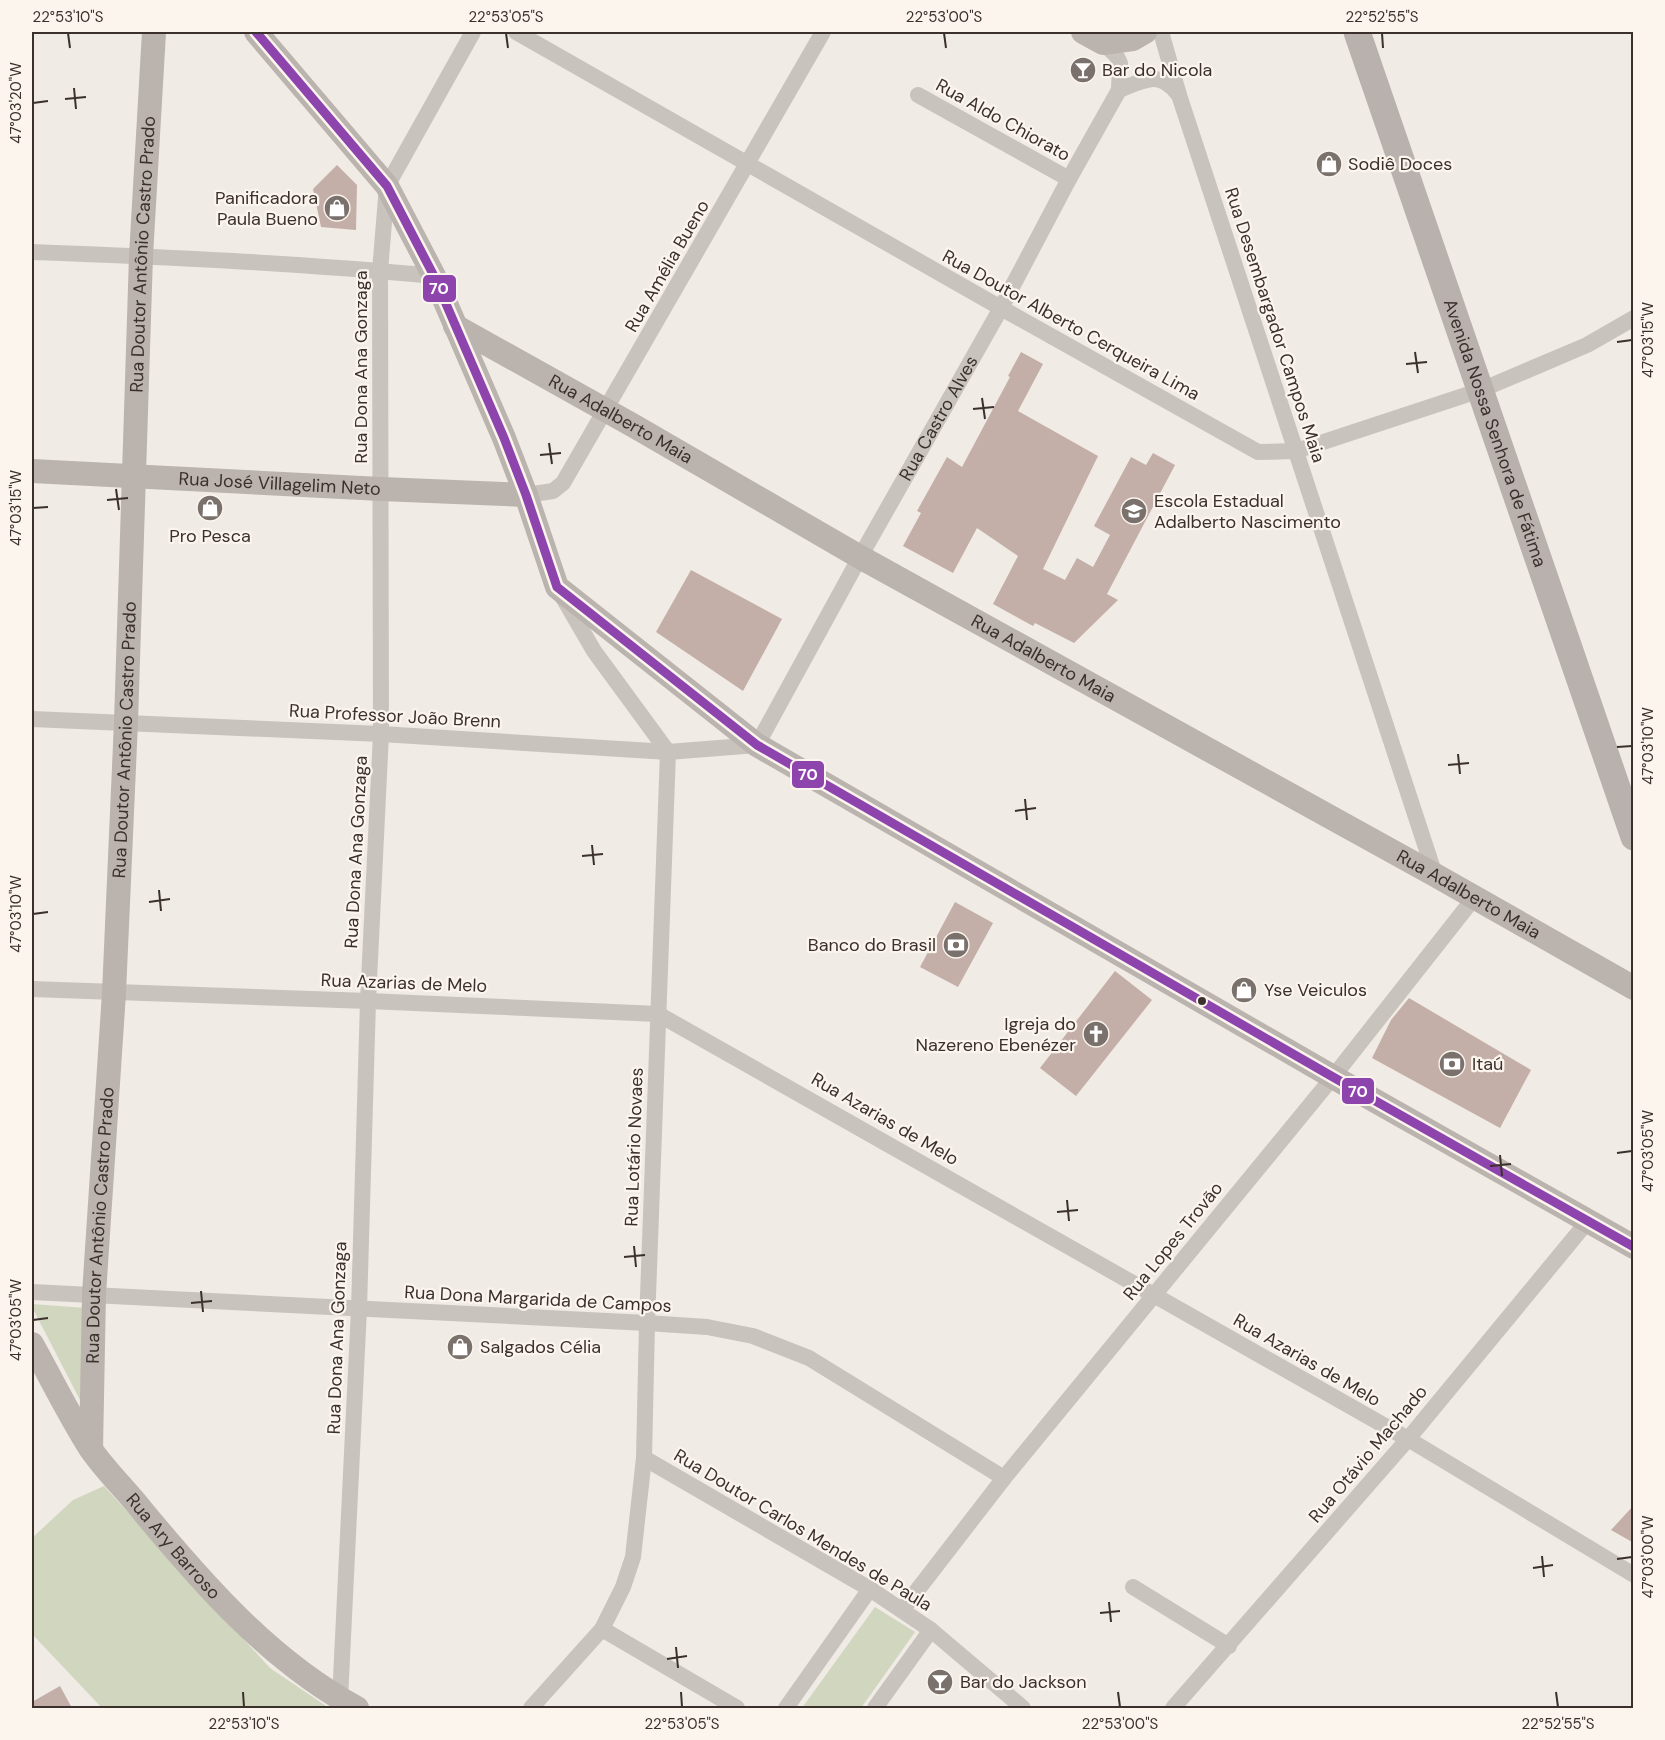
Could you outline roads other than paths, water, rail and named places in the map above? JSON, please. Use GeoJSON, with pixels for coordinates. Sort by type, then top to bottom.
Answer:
{"type":"FeatureCollection","features":[{"type":"Feature","properties":{"kind":"main road","name":"Rua Doutor Antônio Castro Prado"},"geometry":{"type":"LineString","coordinates":[[91,1449],[94,1294],[114,993],[126,722],[141,256],[154,32]]}},
{"type":"Feature","properties":{"kind":"main road"},"geometry":{"type":"LineString","coordinates":[[256,32],[387,186],[434,276],[504,438],[557,587],[757,745],[1634,1247]]}},
{"type":"Feature","properties":{"kind":"main road","name":"Rua Castro Alves"},"geometry":{"type":"LineString","coordinates":[[1093,37],[1133,39],[1145,32]]}},
{"type":"Feature","properties":{"kind":"main road","name":"Avenida Nossa Senhora de Fátima"},"geometry":{"type":"LineString","coordinates":[[1357,32],[1634,837]]}},
{"type":"Feature","properties":{"kind":"main road","name":"Rua Adalberto Maia"},"geometry":{"type":"LineString","coordinates":[[455,326],[860,557],[1435,875],[1634,988]]}},
{"type":"Feature","properties":{"kind":"main road","name":"Rua José Villagelim Neto"},"geometry":{"type":"LineString","coordinates":[[32,471],[525,495]]}},
{"type":"Feature","properties":{"kind":"main road","name":"Rua Ary Barroso"},"geometry":{"type":"LineString","coordinates":[[32,1344],[91,1449],[163,1536],[222,1601],[290,1665],[348,1704]]}},
{"type":"Feature","properties":{"kind":"street"},"geometry":{"type":"LineString","coordinates":[[387,186],[473,32]]}},
{"type":"Feature","properties":{"kind":"street","name":"Rua Doutor Alberto Cerqueira Lima"},"geometry":{"type":"LineString","coordinates":[[516,32],[747,165],[1258,452],[1296,451],[1481,390],[1587,345],[1634,318]]}},
{"type":"Feature","properties":{"kind":"street","name":"Rua Amélia Bueno"},"geometry":{"type":"LineString","coordinates":[[525,495],[553,491],[563,483],[607,411],[823,32]]}},
{"type":"Feature","properties":{"kind":"street"},"geometry":{"type":"LineString","coordinates":[[1161,32],[1179,95]]}},
{"type":"Feature","properties":{"kind":"street","name":"Rua Castro Alves"},"geometry":{"type":"LineString","coordinates":[[757,745],[1119,90],[1120,63],[1116,55],[1093,37]]}},
{"type":"Feature","properties":{"kind":"street"},"geometry":{"type":"LineString","coordinates":[[1119,90],[1149,79],[1160,80],[1171,85],[1179,95]]}},
{"type":"Feature","properties":{"kind":"street","name":"Rua Aldo Chiorato"},"geometry":{"type":"LineString","coordinates":[[918,95],[1069,179]]}},
{"type":"Feature","properties":{"kind":"street","name":"Rua Desembargador Campos Maia"},"geometry":{"type":"LineString","coordinates":[[1179,95],[1435,875]]}},
{"type":"Feature","properties":{"kind":"street","name":"Rua Dona Ana Gonzaga"},"geometry":{"type":"LineString","coordinates":[[348,1704],[368,1001],[381,734],[380,271],[387,186]]}},
{"type":"Feature","properties":{"kind":"street"},"geometry":{"type":"LineString","coordinates":[[32,252],[141,256],[434,276]]}},
{"type":"Feature","properties":{"kind":"street"},"geometry":{"type":"LineString","coordinates":[[557,587],[594,651],[668,752]]}},
{"type":"Feature","properties":{"kind":"street","name":"Rua Professor João Brenn"},"geometry":{"type":"LineString","coordinates":[[32,718],[381,734],[668,752],[757,745]]}},
{"type":"Feature","properties":{"kind":"street","name":"Rua Lotário Novaes"},"geometry":{"type":"LineString","coordinates":[[531,1708],[602,1629],[623,1587],[633,1557],[644,1458],[668,752]]}},
{"type":"Feature","properties":{"kind":"street","name":"Rua Lopes Trovão"},"geometry":{"type":"LineString","coordinates":[[902,1610],[1004,1478],[1334,1077],[1474,898]]}},
{"type":"Feature","properties":{"kind":"street","name":"Rua Azarias de Melo"},"geometry":{"type":"LineString","coordinates":[[32,989],[658,1014],[1408,1439],[1634,1575]]}},
{"type":"Feature","properties":{"kind":"street","name":"Rua Otávio Machado"},"geometry":{"type":"LineString","coordinates":[[1173,1708],[1408,1439],[1588,1221]]}},
{"type":"Feature","properties":{"kind":"street","name":"Rua Dona Margarida de Campos"},"geometry":{"type":"LineString","coordinates":[[32,1292],[707,1327],[753,1336],[808,1358],[1004,1478]]}},
{"type":"Feature","properties":{"kind":"street","name":"Rua Doutor Carlos Mendes de Paula"},"geometry":{"type":"LineString","coordinates":[[644,1458],[870,1589],[902,1610],[931,1630],[1023,1708]]}},
{"type":"Feature","properties":{"kind":"street"},"geometry":{"type":"LineString","coordinates":[[1133,1587],[1229,1646]]}},
{"type":"Feature","properties":{"kind":"street"},"geometry":{"type":"LineString","coordinates":[[786,1708],[870,1589]]}},
{"type":"Feature","properties":{"kind":"street"},"geometry":{"type":"LineString","coordinates":[[602,1629],[737,1708]]}},
{"type":"Feature","properties":{"kind":"street"},"geometry":{"type":"LineString","coordinates":[[875,1708],[931,1630]]}},
{"type":"Feature","properties":{"kind":"place","name":"Bar do Nicola"},"geometry":{"type":"Point","coordinates":[1083,70]}},
{"type":"Feature","properties":{"kind":"place","name":"Sodiê Doces"},"geometry":{"type":"Point","coordinates":[1329,164]}},
{"type":"Feature","properties":{"kind":"place","name":"Panificadora Paula Bueno"},"geometry":{"type":"Point","coordinates":[337,208]}},
{"type":"Feature","properties":{"kind":"place","name":"Pro Pesca"},"geometry":{"type":"Point","coordinates":[210,508]}},
{"type":"Feature","properties":{"kind":"place","name":"Escola Estadual Adalberto Nascimento"},"geometry":{"type":"Point","coordinates":[1134,511]}},
{"type":"Feature","properties":{"kind":"place","name":"Banco do Brasil"},"geometry":{"type":"Point","coordinates":[956,945]}},
{"type":"Feature","properties":{"kind":"place","name":"Yse Veiculos"},"geometry":{"type":"Point","coordinates":[1244,990]}},
{"type":"Feature","properties":{"kind":"place","name":"Igreja do Nazereno Ebenézer"},"geometry":{"type":"Point","coordinates":[1096,1034]}},
{"type":"Feature","properties":{"kind":"place","name":"Itaú"},"geometry":{"type":"Point","coordinates":[1452,1064]}},
{"type":"Feature","properties":{"kind":"place","name":"Salgados Célia"},"geometry":{"type":"Point","coordinates":[460,1347]}},
{"type":"Feature","properties":{"kind":"place","name":"Bar do Jackson"},"geometry":{"type":"Point","coordinates":[940,1682]}}]}
